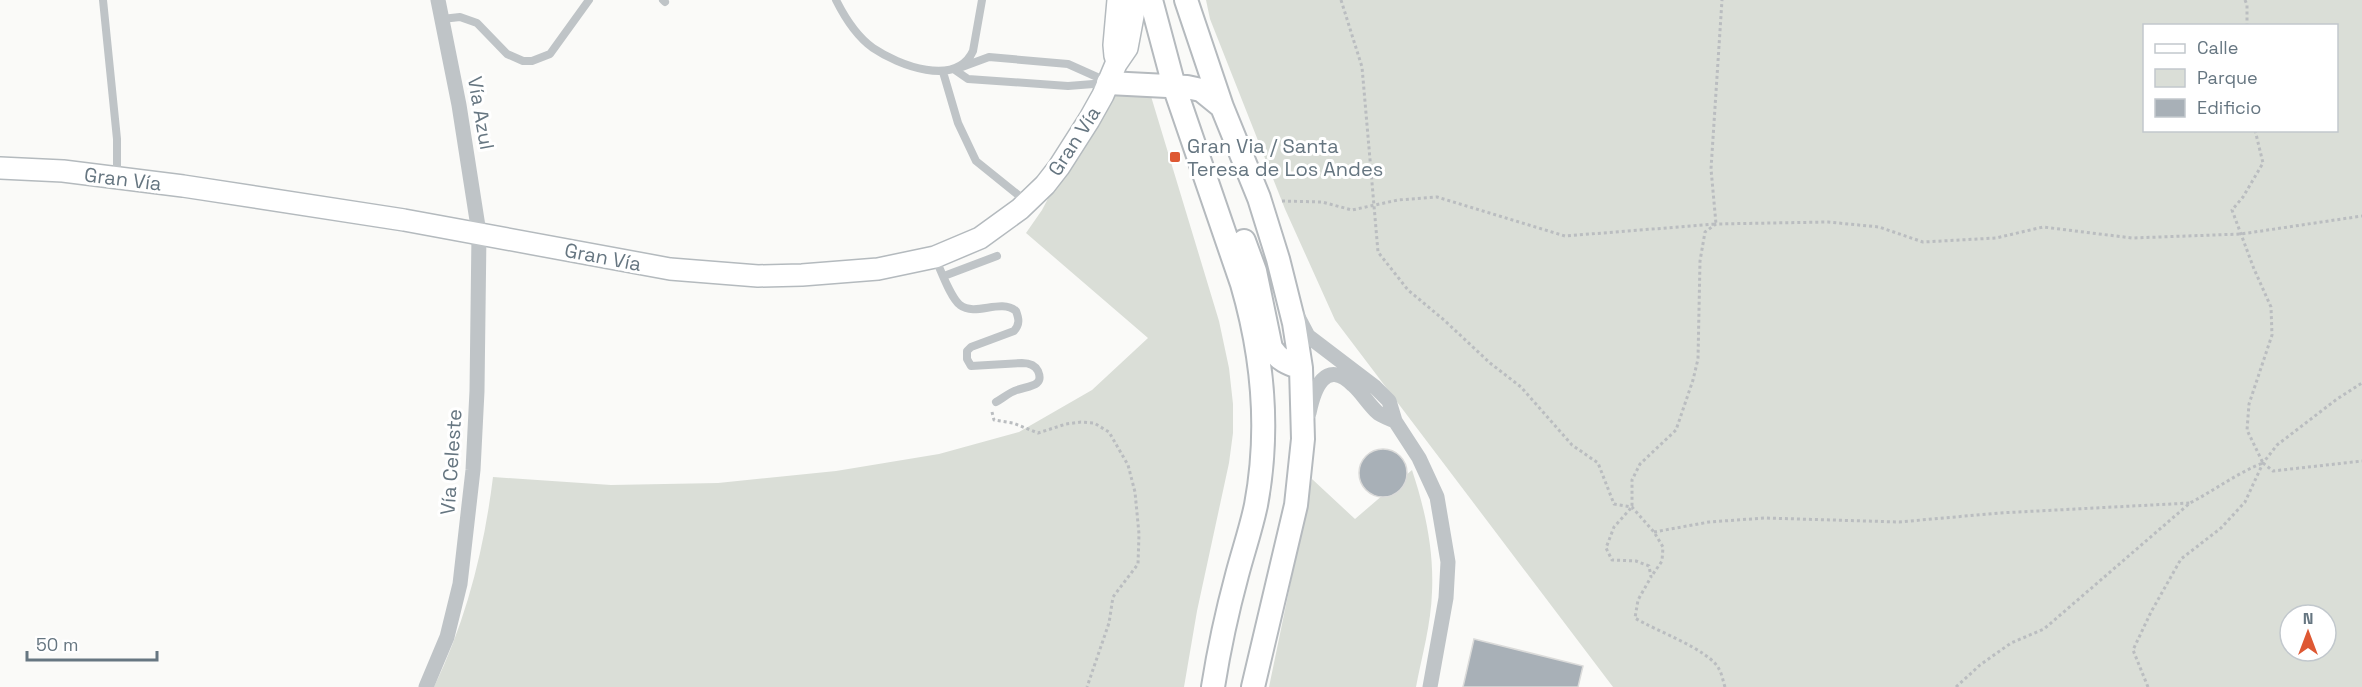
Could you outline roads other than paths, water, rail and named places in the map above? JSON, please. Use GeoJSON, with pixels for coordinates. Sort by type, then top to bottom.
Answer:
{"type":"FeatureCollection","features":[{"type":"Feature","properties":{"kind":"main road","name":"Gran Vía"},"geometry":{"type":"LineString","coordinates":[[1112,73],[1118,0]]}},
{"type":"Feature","properties":{"kind":"main road","name":"Gran Vía"},"geometry":{"type":"LineString","coordinates":[[0,168],[63,171],[218,192],[479,233],[670,269],[714,274],[780,276],[831,274],[878,268],[940,267],[1000,225],[1028,202],[1059,167],[1089,120],[1127,48],[1136,0]]}},
{"type":"Feature","properties":{"kind":"main road"},"geometry":{"type":"LineString","coordinates":[[1150,0],[1174,86],[1251,313],[1261,374],[1263,405],[1261,471],[1256,504],[1228,613],[1214,687]]}},
{"type":"Feature","properties":{"kind":"main road"},"geometry":{"type":"LineString","coordinates":[[1186,0],[1222,107],[1259,198],[1289,300],[1301,368],[1303,439],[1296,505],[1253,687]]}},
{"type":"Feature","properties":{"kind":"main road"},"geometry":{"type":"LineString","coordinates":[[1112,73],[1201,90],[1222,107]]}},
{"type":"Feature","properties":{"kind":"main road"},"geometry":{"type":"LineString","coordinates":[[1205,178],[1234,220],[1245,244],[1255,272],[1271,348],[1277,357],[1301,368]]}},
{"type":"Feature","properties":{"kind":"street","name":"Vía Azul"},"geometry":{"type":"LineString","coordinates":[[438,0],[459,105],[479,233]]}},
{"type":"Feature","properties":{"kind":"street","name":"Vía Celeste"},"geometry":{"type":"LineString","coordinates":[[426,687],[440,656],[456,608],[464,559],[473,470],[479,233]]}},
{"type":"Feature","properties":{"kind":"street"},"geometry":{"type":"LineString","coordinates":[[1289,300],[1308,336],[1375,387],[1389,401],[1395,421],[1419,458],[1437,497],[1448,562],[1446,598],[1430,687]]}},
{"type":"Feature","properties":{"kind":"street"},"geometry":{"type":"LineString","coordinates":[[1301,368],[1338,372],[1379,413],[1395,421]]}},
{"type":"Feature","properties":{"kind":"street"},"geometry":{"type":"LineString","coordinates":[[1303,439],[1312,396],[1318,382],[1331,375],[1339,376],[1351,383]]}},
{"type":"Feature","properties":{"kind":"lane"},"geometry":{"type":"LineString","coordinates":[[103,0],[117,139],[117,178]]}},
{"type":"Feature","properties":{"kind":"lane"},"geometry":{"type":"LineString","coordinates":[[442,19],[460,17],[477,23],[507,54],[523,62],[532,62],[550,54],[590,0]]}},
{"type":"Feature","properties":{"kind":"lane"},"geometry":{"type":"LineString","coordinates":[[836,0],[848,24],[872,47],[897,62],[943,72],[955,70],[989,57],[1068,64],[1112,73]]}},
{"type":"Feature","properties":{"kind":"lane"},"geometry":{"type":"LineString","coordinates":[[955,70],[969,58],[973,51],[981,0]]}},
{"type":"Feature","properties":{"kind":"lane"},"geometry":{"type":"LineString","coordinates":[[955,70],[968,79],[1068,86],[1112,73]]}},
{"type":"Feature","properties":{"kind":"lane"},"geometry":{"type":"LineString","coordinates":[[943,72],[957,123],[975,161],[1028,202]]}},
{"type":"Feature","properties":{"kind":"lane"},"geometry":{"type":"LineString","coordinates":[[996,402],[1017,390],[1032,387],[1038,383],[1037,369],[1029,363],[971,366],[966,359],[967,351],[971,347],[1014,331],[1018,327],[1019,318],[1011,307],[968,309],[960,304],[940,267],[997,256]]}},
{"type":"Feature","properties":{"kind":"place","name":"Gran Via / Santa Teresa de Los Andes"},"geometry":{"type":"Point","coordinates":[1175,157]}}]}
